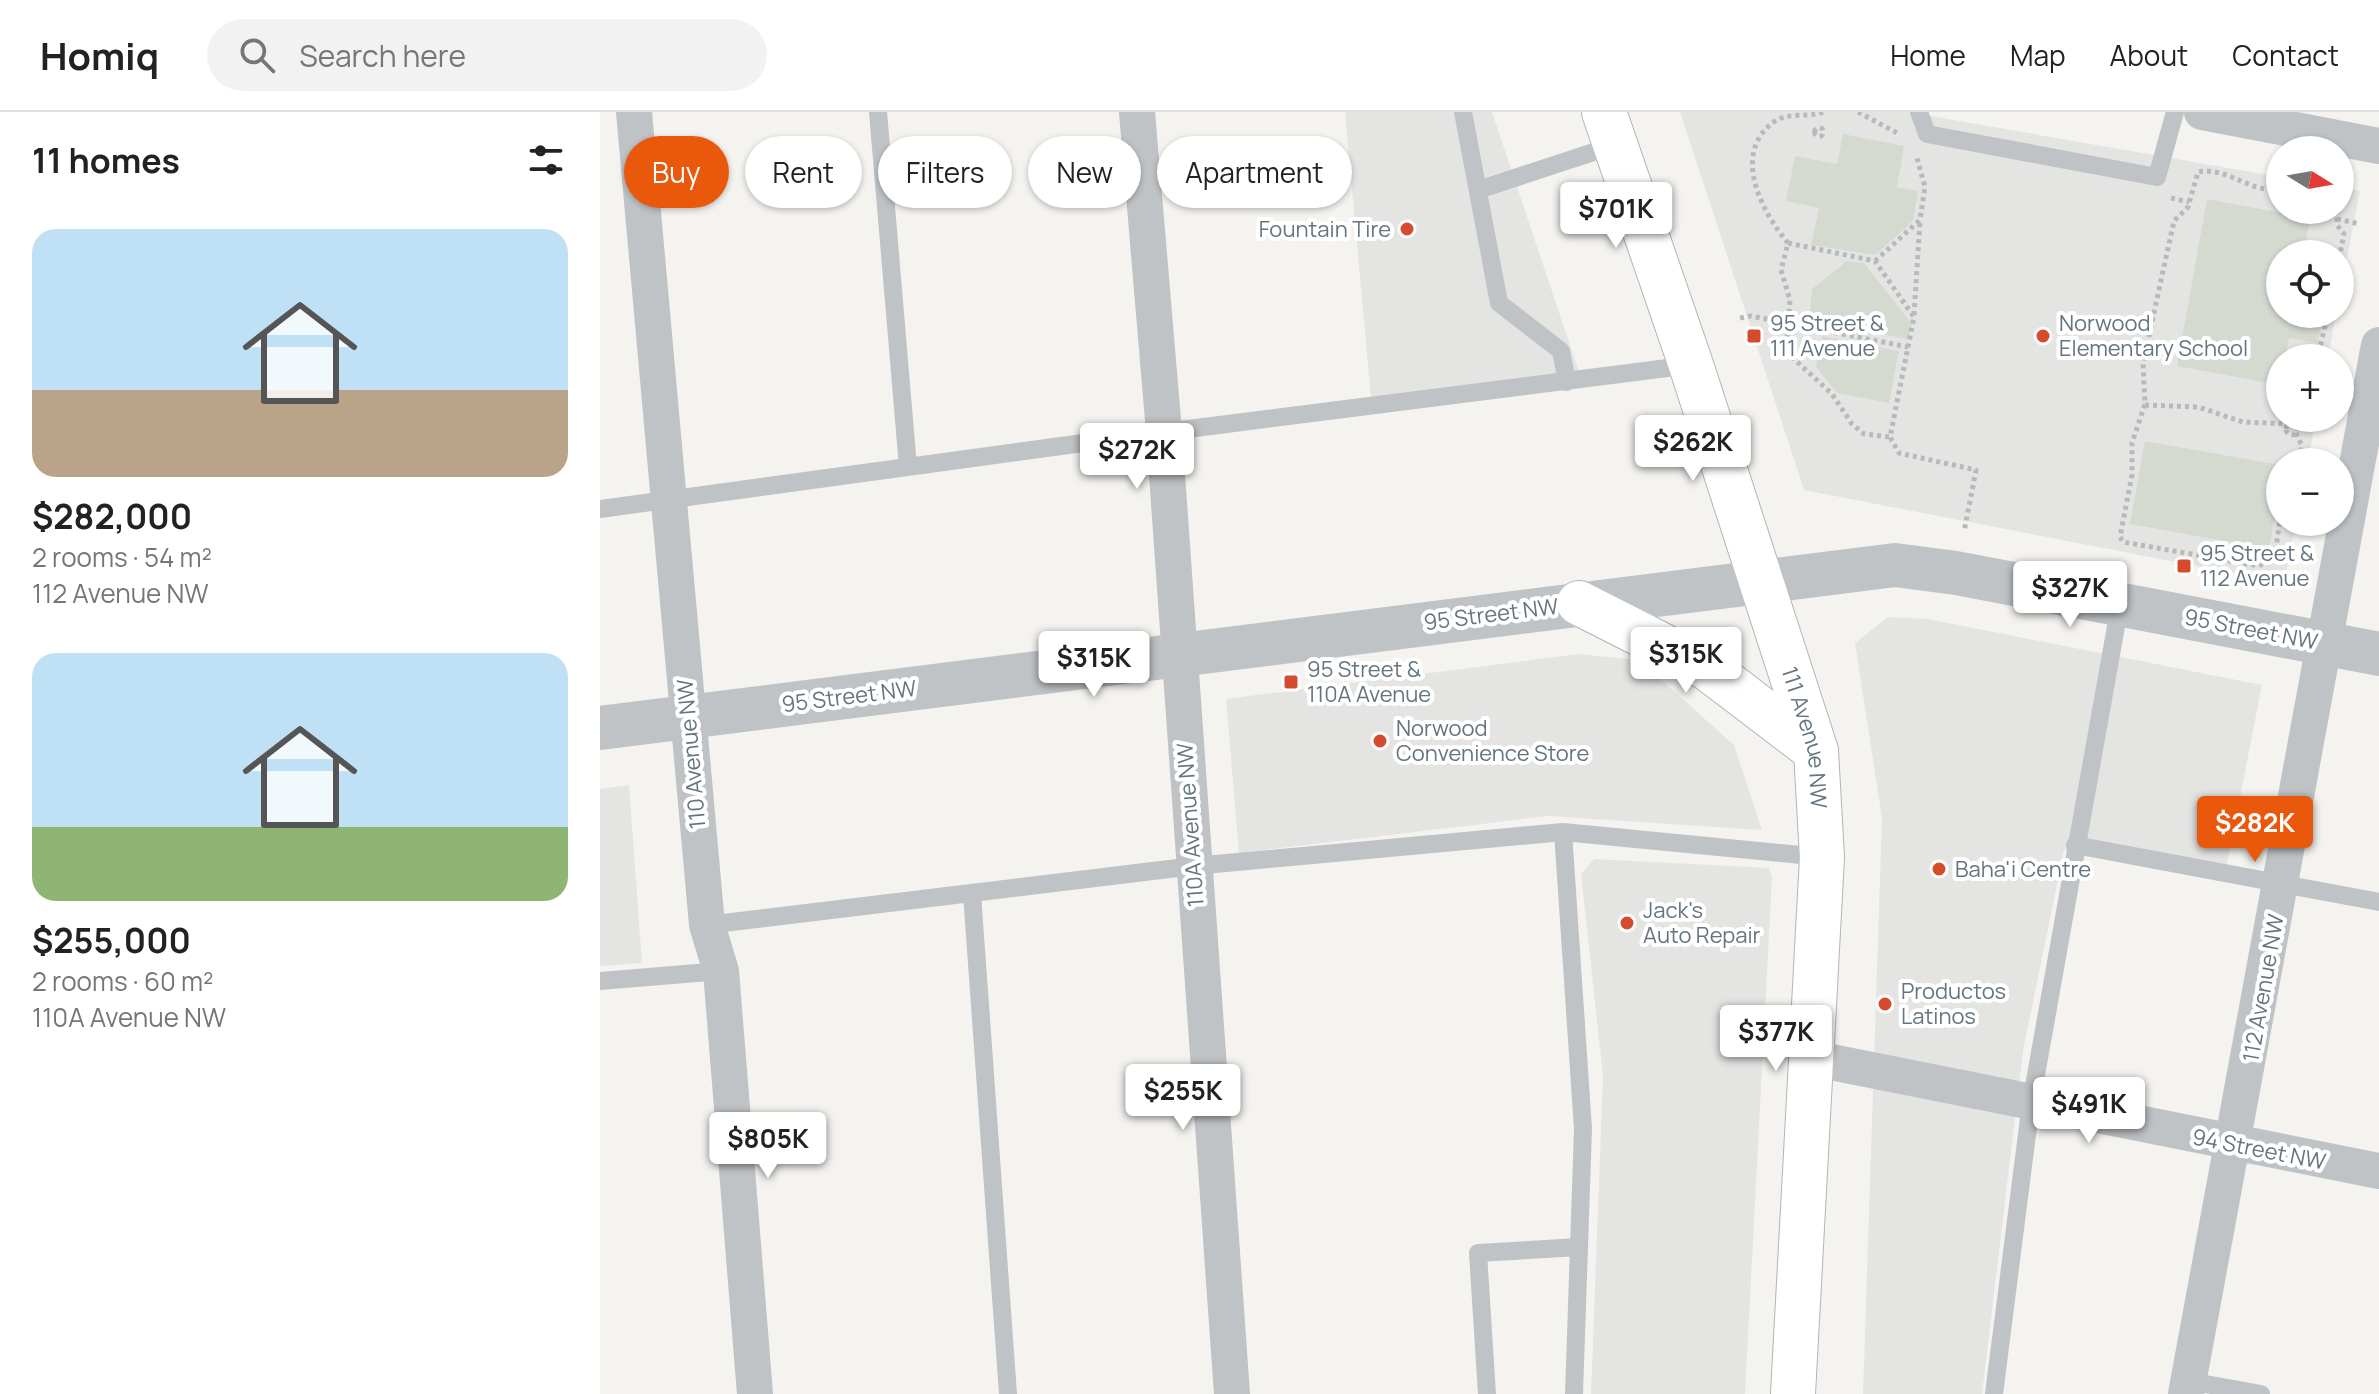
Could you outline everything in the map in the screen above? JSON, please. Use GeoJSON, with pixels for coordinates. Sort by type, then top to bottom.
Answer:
{"type":"FeatureCollection","features":[{"type":"Feature","properties":{"kind":"main road","name":"111 Avenue NW"},"geometry":{"type":"LineString","coordinates":[[1610,128],[1691,365],[1816,751],[1822,857],[1793,1394]]}},
{"type":"Feature","properties":{"kind":"main road"},"geometry":{"type":"LineString","coordinates":[[1579,603],[1707,668],[1816,751]]}},
{"type":"Feature","properties":{"kind":"street","name":"110 Avenue NW"},"geometry":{"type":"LineString","coordinates":[[634,112],[707,925],[721,971],[755,1394]]}},
{"type":"Feature","properties":{"kind":"street","name":"110A Avenue NW"},"geometry":{"type":"LineString","coordinates":[[1137,112],[1164,432],[1232,1394]]}},
{"type":"Feature","properties":{"kind":"street"},"geometry":{"type":"LineString","coordinates":[[2202,112],[2379,146]]}},
{"type":"Feature","properties":{"kind":"street","name":"112 Avenue NW"},"geometry":{"type":"LineString","coordinates":[[2187,1388],[2282,884],[2323,643],[2374,404],[2379,345]]}},
{"type":"Feature","properties":{"kind":"street","name":"95 Street NW"},"geometry":{"type":"LineString","coordinates":[[600,728],[1895,565],[2379,654]]}},
{"type":"Feature","properties":{"kind":"street","name":"94 Street NW"},"geometry":{"type":"LineString","coordinates":[[1811,1058],[2234,1145],[2379,1171]]}},
{"type":"Feature","properties":{"kind":"lane"},"geometry":{"type":"LineString","coordinates":[[878,112],[908,467]]}},
{"type":"Feature","properties":{"kind":"lane"},"geometry":{"type":"LineString","coordinates":[[1463,112],[1499,303],[1561,351],[1567,382]]}},
{"type":"Feature","properties":{"kind":"lane"},"geometry":{"type":"LineString","coordinates":[[1919,112],[1927,134],[2157,177],[2175,112]]}},
{"type":"Feature","properties":{"kind":"lane"},"geometry":{"type":"LineString","coordinates":[[1478,190],[1610,128]]}},
{"type":"Feature","properties":{"kind":"lane"},"geometry":{"type":"LineString","coordinates":[[600,509],[1164,432],[1691,365]]}},
{"type":"Feature","properties":{"kind":"lane"},"geometry":{"type":"LineString","coordinates":[[1994,1394],[2031,1103],[2120,604]]}},
{"type":"Feature","properties":{"kind":"lane"},"geometry":{"type":"LineString","coordinates":[[1563,832],[1583,1129],[1574,1394]]}},
{"type":"Feature","properties":{"kind":"lane"},"geometry":{"type":"LineString","coordinates":[[707,925],[1194,866],[1563,832],[1822,857]]}},
{"type":"Feature","properties":{"kind":"lane"},"geometry":{"type":"LineString","coordinates":[[2075,845],[2379,902]]}},
{"type":"Feature","properties":{"kind":"lane"},"geometry":{"type":"LineString","coordinates":[[972,894],[1008,1394]]}},
{"type":"Feature","properties":{"kind":"lane"},"geometry":{"type":"LineString","coordinates":[[600,981],[721,971]]}},
{"type":"Feature","properties":{"kind":"lane"},"geometry":{"type":"LineString","coordinates":[[1487,1394],[1478,1253],[1579,1247]]}},
{"type":"Feature","properties":{"kind":"lane"},"geometry":{"type":"LineString","coordinates":[[2187,1388],[2261,1394]]}},
{"type":"Feature","properties":{"kind":"path"},"geometry":{"type":"LineString","coordinates":[[1823,112],[1777,119],[1764,132],[1756,149],[1753,184],[1767,218],[1788,243],[1875,261],[1914,317]]}},
{"type":"Feature","properties":{"kind":"path"},"geometry":{"type":"LineString","coordinates":[[1858,112],[1869,121],[1892,128],[1915,159],[1925,187],[1914,317],[1890,437],[1899,453],[1976,470],[1964,532]]}},
{"type":"Feature","properties":{"kind":"path"},"geometry":{"type":"LineString","coordinates":[[1815,115],[1818,128]]}},
{"type":"Feature","properties":{"kind":"path"},"geometry":{"type":"LineString","coordinates":[[1915,159],[1924,155],[1922,151]]}},
{"type":"Feature","properties":{"kind":"path"},"geometry":{"type":"LineString","coordinates":[[2266,188],[2238,178],[2198,172],[2188,207],[2174,221],[2143,363],[2145,404],[2132,443],[2132,475],[2120,529],[2123,542],[2259,566],[2275,555],[2298,559]]}},
{"type":"Feature","properties":{"kind":"path"},"geometry":{"type":"LineString","coordinates":[[1875,261],[1920,220]]}},
{"type":"Feature","properties":{"kind":"path"},"geometry":{"type":"LineString","coordinates":[[2354,223],[2360,224]]}},
{"type":"Feature","properties":{"kind":"path"},"geometry":{"type":"LineString","coordinates":[[1788,243],[1781,270],[1790,300],[1787,338],[1794,359],[1832,394],[1852,424],[1864,434],[1890,437]]}},
{"type":"Feature","properties":{"kind":"path"},"geometry":{"type":"LineString","coordinates":[[1740,318],[1751,316],[1908,347]]}},
{"type":"Feature","properties":{"kind":"path"},"geometry":{"type":"LineString","coordinates":[[2145,404],[2198,407],[2243,422],[2266,422]]}},
{"type":"Feature","properties":{"kind":"path"},"geometry":{"type":"LineString","coordinates":[[2287,432],[2296,433],[2302,448]]}},
{"type":"Feature","properties":{"kind":"path"},"geometry":{"type":"LineString","coordinates":[[2275,555],[2278,536]]}},
{"type":"Feature","properties":{"kind":"shaded area"},"geometry":{"type":"Polygon","coordinates":[[[1345,112],[1492,112],[1579,372],[1371,398],[1352,189],[1352,136],[1347,136],[1345,112]]]}},
{"type":"Feature","properties":{"kind":"shaded area","name":"Norwood Elementary School"},"geometry":{"type":"Polygon","coordinates":[[[1680,112],[1908,112],[2266,175],[2266,224],[2354,224],[2350,240],[2266,240],[2266,328],[2333,328],[2331,344],[2266,344],[2266,432],[2313,432],[2311,448],[2266,448],[2266,536],[2293,536],[2284,583],[1804,490],[1680,112]]]}},
{"type":"Feature","properties":{"kind":"shaded area"},"geometry":{"type":"Polygon","coordinates":[[[1843,134],[1904,146],[1897,187],[1918,191],[1913,221],[1875,255],[1811,245],[1819,208],[1786,201],[1795,156],[1837,164],[1843,134]]]}},
{"type":"Feature","properties":{"kind":"shaded area","name":"Norwood Elementary School"},"geometry":{"type":"Polygon","coordinates":[[[2354,190],[2360,191],[2354,222],[2354,190]]]}},
{"type":"Feature","properties":{"kind":"shaded area"},"geometry":{"type":"Polygon","coordinates":[[[2207,199],[2266,210],[2266,224],[2309,224],[2306,240],[2266,240],[2266,328],[2321,328],[2318,343],[2289,338],[2288,344],[2266,344],[2266,382],[2177,366],[2207,199]]]}},
{"type":"Feature","properties":{"kind":"shaded area"},"geometry":{"type":"Polygon","coordinates":[[[1847,261],[1864,263],[1912,324],[1908,339],[1809,321],[1812,289],[1847,261]]]}},
{"type":"Feature","properties":{"kind":"shaded area"},"geometry":{"type":"Polygon","coordinates":[[[1822,336],[1899,351],[1889,403],[1837,393],[1816,367],[1822,336]]]}},
{"type":"Feature","properties":{"kind":"shaded area"},"geometry":{"type":"Polygon","coordinates":[[[2145,441],[2266,463],[2266,536],[2271,536],[2269,549],[2130,524],[2145,441]]]}},
{"type":"Feature","properties":{"kind":"shaded area"},"geometry":{"type":"Polygon","coordinates":[[[1888,617],[1928,619],[2262,685],[2225,874],[2064,850],[2023,1051],[1982,1394],[1863,1394],[1882,818],[1855,643],[1888,617]]]}},
{"type":"Feature","properties":{"kind":"shaded area"},"geometry":{"type":"Polygon","coordinates":[[[1578,654],[1639,660],[1734,745],[1762,830],[1548,816],[1239,853],[1226,699],[1578,654]]]}},
{"type":"Feature","properties":{"kind":"shaded area"},"geometry":{"type":"Polygon","coordinates":[[[629,785],[642,963],[600,966],[600,789],[629,785]]]}},
{"type":"Feature","properties":{"kind":"shaded area"},"geometry":{"type":"Polygon","coordinates":[[[1594,859],[1769,868],[1772,877],[1745,1394],[1591,1394],[1603,1076],[1581,874],[1594,859]]]}},
{"type":"Feature","properties":{"kind":"place","name":"Fountain Tire"},"geometry":{"type":"Point","coordinates":[1407,229]}},
{"type":"Feature","properties":{"kind":"place","name":"95 Street & 111 Avenue"},"geometry":{"type":"Point","coordinates":[1754,336]}},
{"type":"Feature","properties":{"kind":"place","name":"Norwood Elementary School"},"geometry":{"type":"Point","coordinates":[2043,336]}},
{"type":"Feature","properties":{"kind":"place","name":"95 Street & 112 Avenue"},"geometry":{"type":"Point","coordinates":[2184,566]}},
{"type":"Feature","properties":{"kind":"place","name":"95 Street & 110A Avenue"},"geometry":{"type":"Point","coordinates":[1291,682]}},
{"type":"Feature","properties":{"kind":"place","name":"Norwood Convenience Store"},"geometry":{"type":"Point","coordinates":[1380,741]}},
{"type":"Feature","properties":{"kind":"place","name":"Baha'i Centre"},"geometry":{"type":"Point","coordinates":[1939,869]}},
{"type":"Feature","properties":{"kind":"place","name":"Jack's Auto Repair"},"geometry":{"type":"Point","coordinates":[1627,923]}},
{"type":"Feature","properties":{"kind":"place","name":"Productos Latinos"},"geometry":{"type":"Point","coordinates":[1885,1004]}}]}
